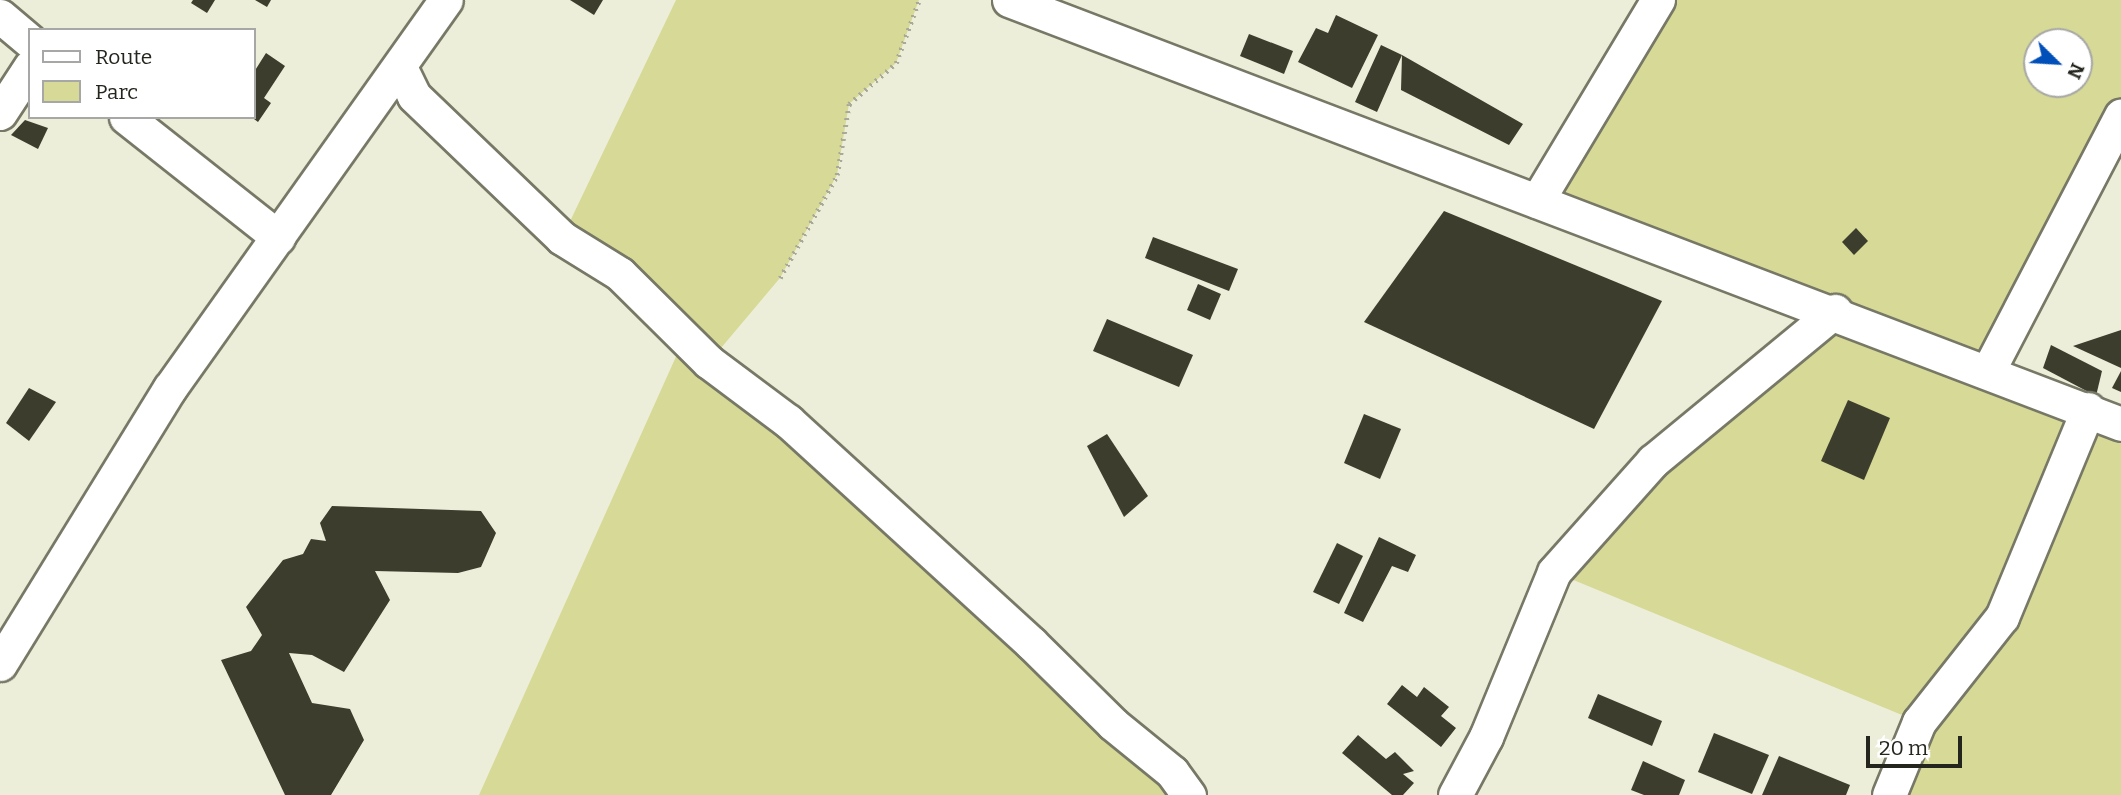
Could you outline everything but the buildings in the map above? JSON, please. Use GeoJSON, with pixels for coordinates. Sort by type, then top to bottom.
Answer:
{"type":"FeatureCollection","features":[{"type":"Feature","properties":{"kind":"street"},"geometry":{"type":"LineString","coordinates":[[0,664],[170,388],[446,0]]}},
{"type":"Feature","properties":{"kind":"street"},"geometry":{"type":"LineString","coordinates":[[1009,0],[1835,311],[2121,424]]}},
{"type":"Feature","properties":{"kind":"street"},"geometry":{"type":"LineString","coordinates":[[1537,201],[1658,0]]}},
{"type":"Feature","properties":{"kind":"street"},"geometry":{"type":"LineString","coordinates":[[0,16],[28,39]]}},
{"type":"Feature","properties":{"kind":"street"},"geometry":{"type":"LineString","coordinates":[[400,67],[414,96],[562,238],[620,274],[709,362],[788,421],[1031,643],[1113,724],[1172,772],[1189,795]]}},
{"type":"Feature","properties":{"kind":"street"},"geometry":{"type":"LineString","coordinates":[[0,113],[28,70]]}},
{"type":"Feature","properties":{"kind":"street"},"geometry":{"type":"LineString","coordinates":[[1989,371],[2121,115]]}},
{"type":"Feature","properties":{"kind":"street"},"geometry":{"type":"LineString","coordinates":[[129,119],[278,237]]}},
{"type":"Feature","properties":{"kind":"street"},"geometry":{"type":"LineString","coordinates":[[1455,795],[1486,737],[1554,572],[1653,461],[1835,311]]}},
{"type":"Feature","properties":{"kind":"street"},"geometry":{"type":"LineString","coordinates":[[1889,795],[1919,722],[2002,617],[2088,409]]}},
{"type":"Feature","properties":{"kind":"path"},"geometry":{"type":"LineString","coordinates":[[780,278],[837,174],[849,104],[896,63],[919,0]]}},
{"type":"Feature","properties":{"kind":"green space"},"geometry":{"type":"Polygon","coordinates":[[[676,0],[919,0],[896,63],[849,104],[837,175],[780,278],[710,361],[1181,795],[479,795],[683,341],[562,238],[676,0]]]}},
{"type":"Feature","properties":{"kind":"green space"},"geometry":{"type":"Polygon","coordinates":[[[1658,0],[2121,0],[2121,115],[1989,370],[2121,422],[2121,795],[1889,795],[1919,722],[1554,572],[1828,318],[1537,201],[1658,0]]]}}]}
